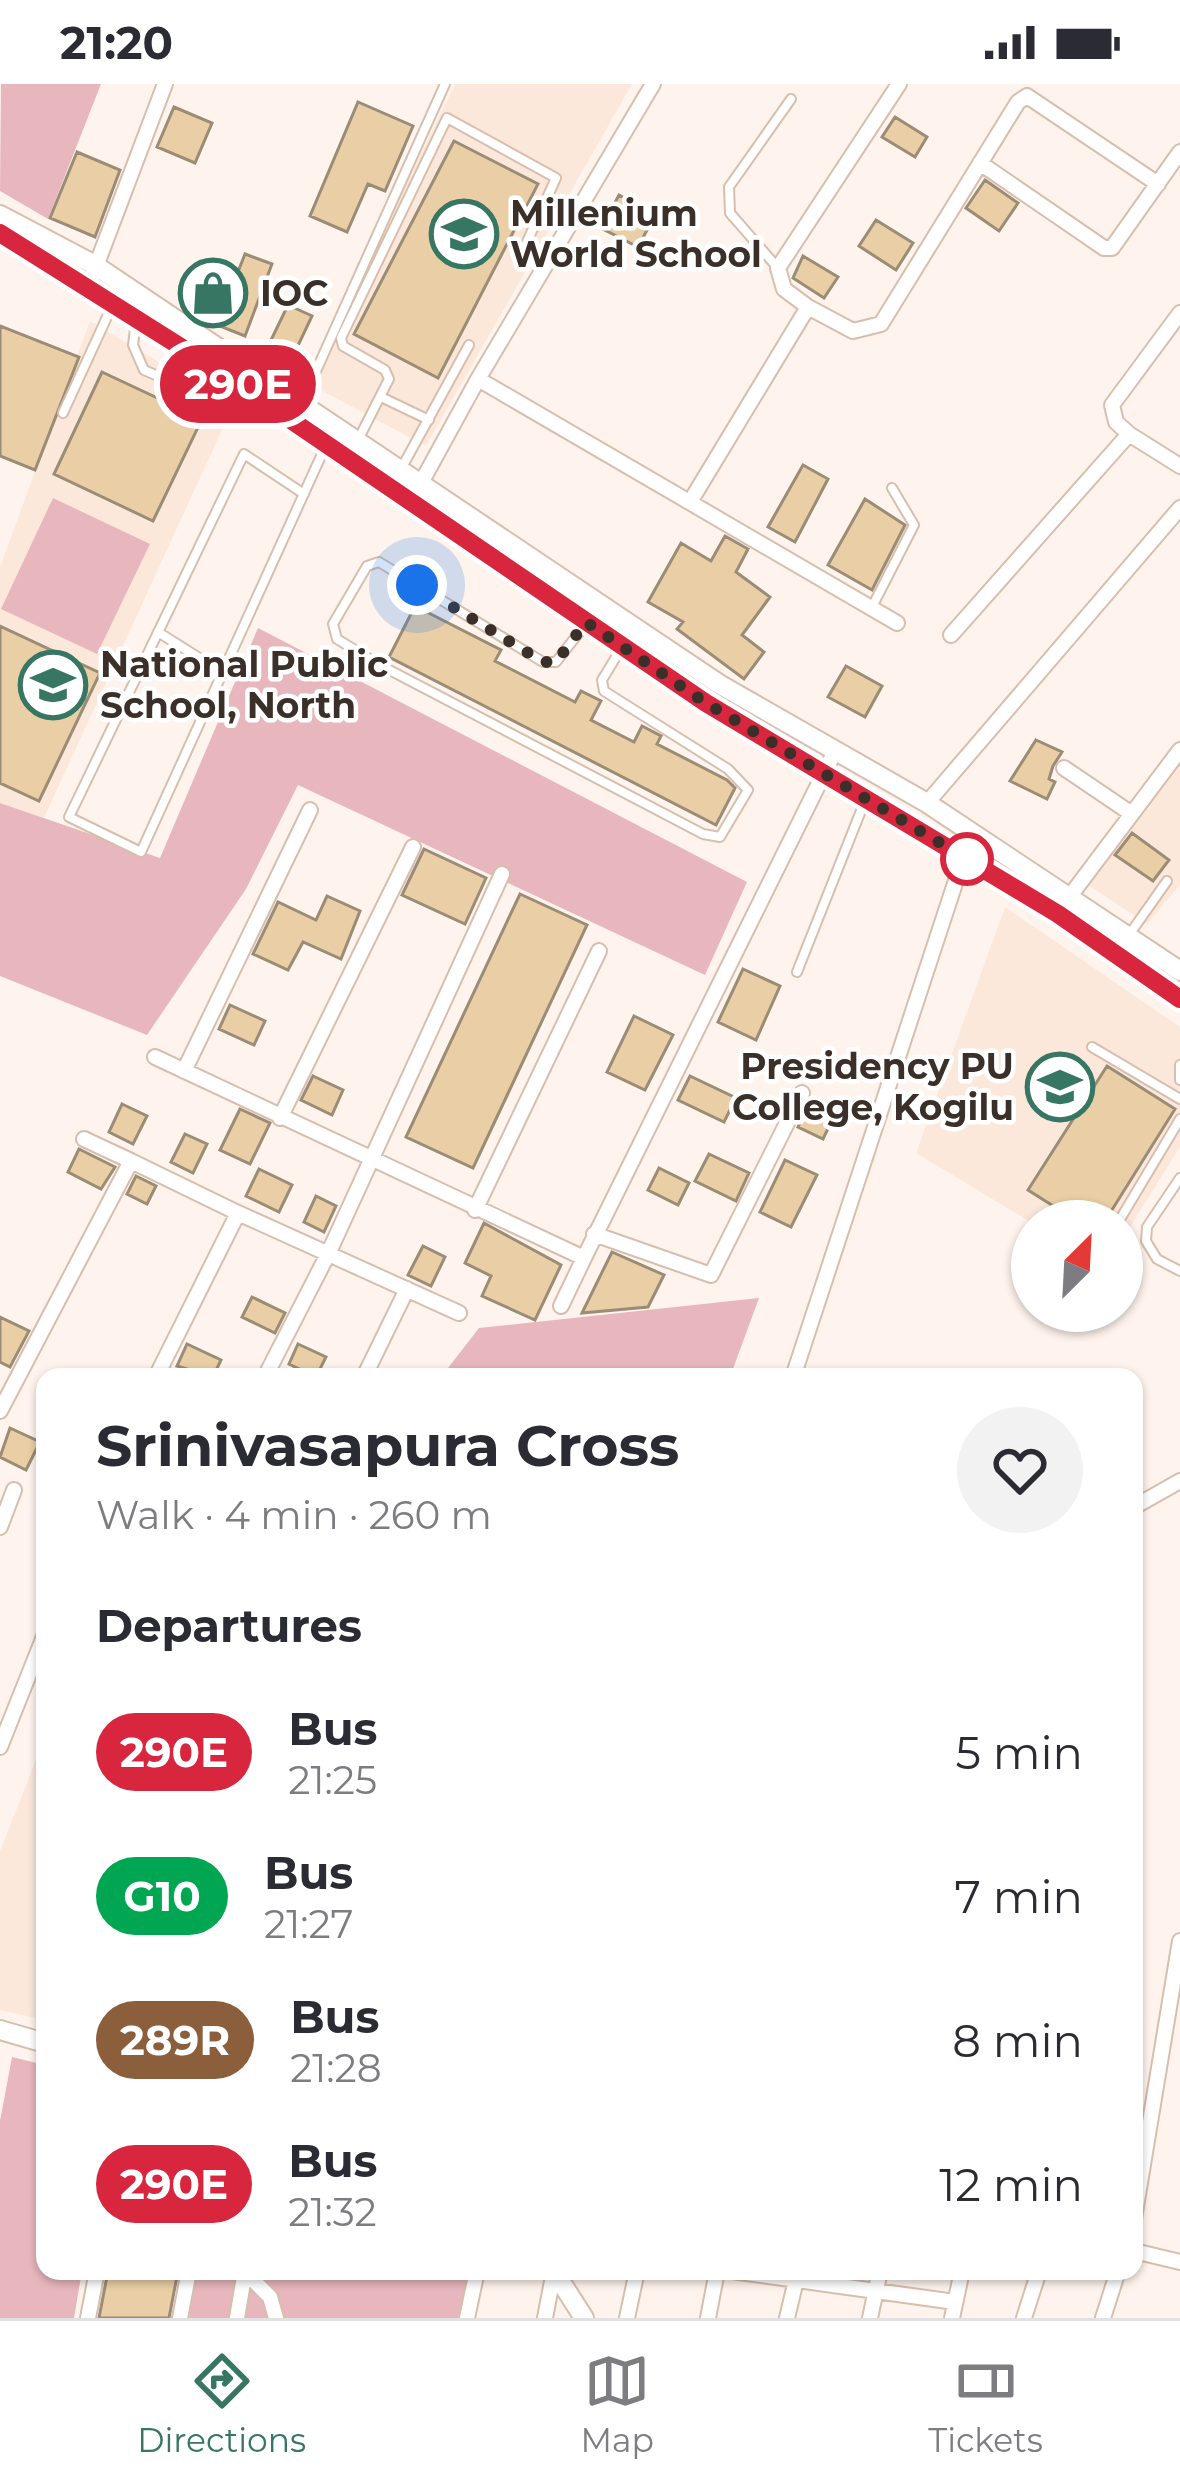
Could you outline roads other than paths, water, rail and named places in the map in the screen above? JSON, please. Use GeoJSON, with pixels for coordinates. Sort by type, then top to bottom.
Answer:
{"type":"FeatureCollection","features":[{"type":"Feature","properties":{"kind":"main road"},"geometry":{"type":"LineString","coordinates":[[0,215],[93,264],[249,364],[719,684],[927,803],[1180,971]]}},
{"type":"Feature","properties":{"kind":"main road"},"geometry":{"type":"LineString","coordinates":[[0,233],[219,371],[622,646],[1058,914],[1180,999]]}},
{"type":"Feature","properties":{"kind":"main road"},"geometry":{"type":"LineString","coordinates":[[0,2031],[36,2041]]}},
{"type":"Feature","properties":{"kind":"main road"},"geometry":{"type":"LineString","coordinates":[[560,2280],[584,2318]]}},
{"type":"Feature","properties":{"kind":"street"},"geometry":{"type":"LineString","coordinates":[[87,290],[165,84]]}},
{"type":"Feature","properties":{"kind":"street"},"geometry":{"type":"LineString","coordinates":[[421,483],[653,84]]}},
{"type":"Feature","properties":{"kind":"street"},"geometry":{"type":"LineString","coordinates":[[899,84],[778,268],[784,289],[854,331],[881,324],[1027,96],[1158,184]]}},
{"type":"Feature","properties":{"kind":"street"},"geometry":{"type":"LineString","coordinates":[[980,163],[1104,248],[1118,245],[1180,152]]}},
{"type":"Feature","properties":{"kind":"street"},"geometry":{"type":"LineString","coordinates":[[690,502],[808,307]]}},
{"type":"Feature","properties":{"kind":"street"},"geometry":{"type":"LineString","coordinates":[[1180,313],[1112,405],[1116,422],[1129,434],[1180,466]]}},
{"type":"Feature","properties":{"kind":"street"},"geometry":{"type":"LineString","coordinates":[[478,379],[897,623]]}},
{"type":"Feature","properties":{"kind":"street"},"geometry":{"type":"LineString","coordinates":[[951,635],[1129,434]]}},
{"type":"Feature","properties":{"kind":"street"},"geometry":{"type":"LineString","coordinates":[[927,803],[1180,508]]}},
{"type":"Feature","properties":{"kind":"street"},"geometry":{"type":"LineString","coordinates":[[1058,914],[1180,750]]}},
{"type":"Feature","properties":{"kind":"street"},"geometry":{"type":"LineString","coordinates":[[561,1306],[835,752]]}},
{"type":"Feature","properties":{"kind":"street"},"geometry":{"type":"LineString","coordinates":[[1064,768],[1132,814]]}},
{"type":"Feature","properties":{"kind":"street"},"geometry":{"type":"LineString","coordinates":[[184,1071],[310,810]]}},
{"type":"Feature","properties":{"kind":"street"},"geometry":{"type":"LineString","coordinates":[[280,1118],[413,848]]}},
{"type":"Feature","properties":{"kind":"street"},"geometry":{"type":"LineString","coordinates":[[796,1368],[964,856]]}},
{"type":"Feature","properties":{"kind":"street"},"geometry":{"type":"LineString","coordinates":[[270,1368],[329,1252],[502,874]]}},
{"type":"Feature","properties":{"kind":"street"},"geometry":{"type":"LineString","coordinates":[[475,1210],[598,951]]}},
{"type":"Feature","properties":{"kind":"street"},"geometry":{"type":"LineString","coordinates":[[155,1057],[370,1162],[584,1258]]}},
{"type":"Feature","properties":{"kind":"street"},"geometry":{"type":"LineString","coordinates":[[595,1234],[711,1275],[802,1093]]}},
{"type":"Feature","properties":{"kind":"street"},"geometry":{"type":"LineString","coordinates":[[84,1139],[459,1312]]}},
{"type":"Feature","properties":{"kind":"street"},"geometry":{"type":"LineString","coordinates":[[0,1411],[131,1161]]}},
{"type":"Feature","properties":{"kind":"street"},"geometry":{"type":"LineString","coordinates":[[160,1368],[238,1213]]}},
{"type":"Feature","properties":{"kind":"street"},"geometry":{"type":"LineString","coordinates":[[368,1368],[407,1289]]}},
{"type":"Feature","properties":{"kind":"street"},"geometry":{"type":"LineString","coordinates":[[1143,1502],[1180,1481]]}},
{"type":"Feature","properties":{"kind":"street"},"geometry":{"type":"LineString","coordinates":[[0,1527],[14,1490]]}},
{"type":"Feature","properties":{"kind":"street"},"geometry":{"type":"LineString","coordinates":[[0,1747],[36,1657]]}},
{"type":"Feature","properties":{"kind":"street"},"geometry":{"type":"LineString","coordinates":[[1143,2165],[1180,1941]]}},
{"type":"Feature","properties":{"kind":"street"},"geometry":{"type":"LineString","coordinates":[[1143,2253],[1180,2262]]}},
{"type":"Feature","properties":{"kind":"street"},"geometry":{"type":"LineString","coordinates":[[88,2318],[95,2280]]}},
{"type":"Feature","properties":{"kind":"street"},"geometry":{"type":"LineString","coordinates":[[181,2318],[187,2280]]}},
{"type":"Feature","properties":{"kind":"street"},"geometry":{"type":"LineString","coordinates":[[237,2318],[243,2280]]}},
{"type":"Feature","properties":{"kind":"street"},"geometry":{"type":"LineString","coordinates":[[253,2280],[270,2297],[276,2318]]}},
{"type":"Feature","properties":{"kind":"street"},"geometry":{"type":"LineString","coordinates":[[467,2318],[475,2280]]}},
{"type":"Feature","properties":{"kind":"street"},"geometry":{"type":"LineString","coordinates":[[545,2318],[552,2280]]}},
{"type":"Feature","properties":{"kind":"street"},"geometry":{"type":"LineString","coordinates":[[627,2318],[636,2280]]}},
{"type":"Feature","properties":{"kind":"street"},"geometry":{"type":"LineString","coordinates":[[708,2318],[715,2280]]}},
{"type":"Feature","properties":{"kind":"street"},"geometry":{"type":"LineString","coordinates":[[787,2318],[796,2280]]}},
{"type":"Feature","properties":{"kind":"street"},"geometry":{"type":"LineString","coordinates":[[818,2280],[954,2310],[960,2280]]}},
{"type":"Feature","properties":{"kind":"street"},"geometry":{"type":"LineString","coordinates":[[870,2318],[878,2280]]}},
{"type":"Feature","properties":{"kind":"street"},"geometry":{"type":"LineString","coordinates":[[1024,2318],[1036,2280]]}},
{"type":"Feature","properties":{"kind":"street"},"geometry":{"type":"LineString","coordinates":[[1103,2318],[1115,2280]]}},
{"type":"Feature","properties":{"kind":"lane"},"geometry":{"type":"LineString","coordinates":[[303,401],[445,84]]}},
{"type":"Feature","properties":{"kind":"lane"},"geometry":{"type":"LineString","coordinates":[[778,268],[730,213],[729,187],[791,99]]}},
{"type":"Feature","properties":{"kind":"lane"},"geometry":{"type":"LineString","coordinates":[[358,440],[388,379],[385,370],[343,346],[341,338],[448,118],[556,178],[526,244]]}},
{"type":"Feature","properties":{"kind":"lane"},"geometry":{"type":"LineString","coordinates":[[63,413],[112,305]]}},
{"type":"Feature","properties":{"kind":"lane"},"geometry":{"type":"LineString","coordinates":[[136,319],[135,354],[156,378],[181,386],[219,371]]}},
{"type":"Feature","properties":{"kind":"lane"},"geometry":{"type":"LineString","coordinates":[[401,469],[469,345]]}},
{"type":"Feature","properties":{"kind":"lane"},"geometry":{"type":"LineString","coordinates":[[249,364],[263,348],[278,351],[292,367],[281,386]]}},
{"type":"Feature","properties":{"kind":"lane"},"geometry":{"type":"LineString","coordinates":[[381,397],[429,420]]}},
{"type":"Feature","properties":{"kind":"lane"},"geometry":{"type":"LineString","coordinates":[[304,494],[244,454],[69,817],[141,851],[224,673],[326,445]]}},
{"type":"Feature","properties":{"kind":"lane"},"geometry":{"type":"LineString","coordinates":[[872,607],[914,525],[892,488]]}},
{"type":"Feature","properties":{"kind":"lane"},"geometry":{"type":"LineString","coordinates":[[586,622],[556,662],[543,662],[379,562],[367,566],[333,624],[338,639],[378,664],[703,834],[720,837],[748,790],[728,769],[604,691],[602,680],[622,646]]}},
{"type":"Feature","properties":{"kind":"lane"},"geometry":{"type":"LineString","coordinates":[[158,632],[224,673]]}},
{"type":"Feature","properties":{"kind":"lane"},"geometry":{"type":"LineString","coordinates":[[797,972],[867,796]]}},
{"type":"Feature","properties":{"kind":"lane"},"geometry":{"type":"LineString","coordinates":[[1128,936],[1167,881]]}},
{"type":"Feature","properties":{"kind":"lane"},"geometry":{"type":"LineString","coordinates":[[1092,1047],[1180,1099]]}},
{"type":"Feature","properties":{"kind":"lane"},"geometry":{"type":"LineString","coordinates":[[1180,1065],[1180,1080]]}},
{"type":"Feature","properties":{"kind":"lane"},"geometry":{"type":"LineString","coordinates":[[1132,1200],[1180,1119]]}},
{"type":"Feature","properties":{"kind":"lane"},"geometry":{"type":"LineString","coordinates":[[1180,1178],[1147,1227],[1145,1241],[1157,1259],[1180,1271]]}},
{"type":"Feature","properties":{"kind":"place","name":"Millenium World School"},"geometry":{"type":"Point","coordinates":[464,234]}},
{"type":"Feature","properties":{"kind":"place","name":"IOC"},"geometry":{"type":"Point","coordinates":[213,293]}},
{"type":"Feature","properties":{"kind":"place","name":"National Public School, North"},"geometry":{"type":"Point","coordinates":[53,685]}},
{"type":"Feature","properties":{"kind":"place","name":"Presidency PU College, Kogilu"},"geometry":{"type":"Point","coordinates":[1060,1087]}}]}
